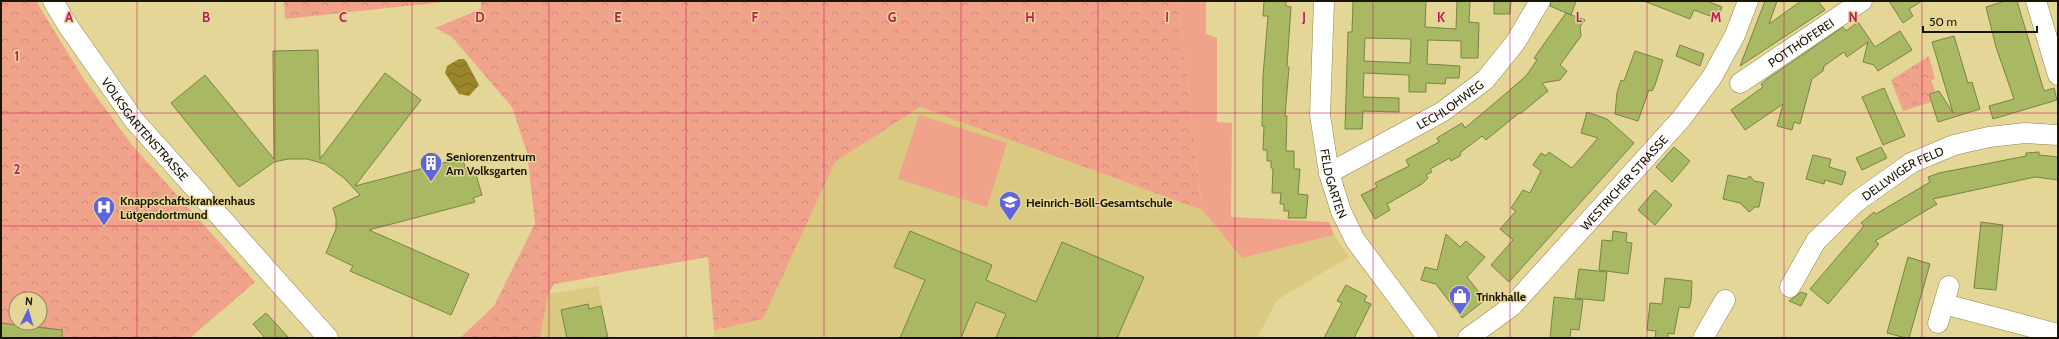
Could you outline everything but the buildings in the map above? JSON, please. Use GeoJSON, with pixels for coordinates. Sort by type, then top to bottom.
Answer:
{"type":"FeatureCollection","features":[{"type":"Feature","properties":{"kind":"street","name":"VOLKSGARTENSTRASSE"},"geometry":{"type":"LineString","coordinates":[[53,1],[68,26],[134,120],[328,338]]}},
{"type":"Feature","properties":{"kind":"street","name":"FELDGARTEN"},"geometry":{"type":"LineString","coordinates":[[1324,1],[1320,115],[1329,173],[1341,211],[1355,240],[1428,338]]}},
{"type":"Feature","properties":{"kind":"street","name":"LECHLOHWEG"},"geometry":{"type":"LineString","coordinates":[[1329,173],[1442,112],[1484,80],[1515,43],[1540,1]]}},
{"type":"Feature","properties":{"kind":"street","name":"WESTRICHER STRASSE"},"geometry":{"type":"LineString","coordinates":[[1468,338],[1512,306],[1682,119],[1712,77],[1735,35],[1748,1]]}},
{"type":"Feature","properties":{"kind":"street","name":"POTTHÖFEREI"},"geometry":{"type":"LineString","coordinates":[[1740,83],[1862,1]]}},
{"type":"Feature","properties":{"kind":"street"},"geometry":{"type":"LineString","coordinates":[[2036,1],[2058,76]]}},
{"type":"Feature","properties":{"kind":"street","name":"DELLWIGER FELD"},"geometry":{"type":"LineString","coordinates":[[1790,288],[1816,241],[1856,202],[1911,163],[1954,145],[1989,137],[2025,133],[2058,135]]}},
{"type":"Feature","properties":{"kind":"street"},"geometry":{"type":"LineString","coordinates":[[1938,323],[1946,295],[2058,334]]}},
{"type":"Feature","properties":{"kind":"street"},"geometry":{"type":"LineString","coordinates":[[1703,338],[1725,300]]}},
{"type":"Feature","properties":{"kind":"shaded area","name":"Heinrich-Böll-Gesamtschule"},"geometry":{"type":"Polygon","coordinates":[[[920,107],[1202,210],[1242,258],[1334,235],[1349,257],[1277,300],[1257,338],[715,338],[714,330],[763,319],[835,162],[920,107]]]}},
{"type":"Feature","properties":{"kind":"shaded area"},"geometry":{"type":"Polygon","coordinates":[[[598,286],[608,338],[540,338],[548,294],[598,286]]]}},
{"type":"Feature","properties":{"kind":"green space","name":"Knappschaftskrankenhaus Lütgendortmund"},"geometry":{"type":"Polygon","coordinates":[[[1,1],[36,1],[85,81],[132,145],[255,282],[190,338],[1,338],[1,1]]]}},
{"type":"Feature","properties":{"kind":"green space"},"geometry":{"type":"Polygon","coordinates":[[[284,1],[453,1],[285,19],[284,1]]]}},
{"type":"Feature","properties":{"kind":"green space"},"geometry":{"type":"Polygon","coordinates":[[[481,1],[1178,1],[1202,210],[920,107],[835,162],[763,319],[714,330],[708,257],[554,284],[548,295],[540,338],[460,338],[494,306],[535,224],[527,152],[512,107],[452,37],[435,28],[481,9],[481,1]]]}},
{"type":"Feature","properties":{"kind":"green space"},"geometry":{"type":"Polygon","coordinates":[[[1178,1],[1206,1],[1206,34],[1217,38],[1217,122],[1232,123],[1231,217],[1329,222],[1334,235],[1242,258],[1202,210],[1178,1]]]}},
{"type":"Feature","properties":{"kind":"green space"},"geometry":{"type":"Polygon","coordinates":[[[1929,56],[1935,79],[1931,80],[1935,91],[1928,94],[1931,102],[1903,111],[1891,80],[1929,56]]]}},
{"type":"Feature","properties":{"kind":"green space"},"geometry":{"type":"Polygon","coordinates":[[[919,115],[1007,143],[987,207],[898,179],[919,115]]]}},
{"type":"Feature","properties":{"kind":"water"},"geometry":{"type":"Polygon","coordinates":[[[459,59],[464,59],[466,61],[479,85],[469,96],[459,94],[445,73],[447,66],[459,59]]]}},
{"type":"Feature","properties":{"kind":"place","name":"Seniorenzentrum Am Volksgarten"},"geometry":{"type":"Point","coordinates":[431,182]}},
{"type":"Feature","properties":{"kind":"place","name":"Heinrich-Böll-Gesamtschule"},"geometry":{"type":"Point","coordinates":[1010,222]}},
{"type":"Feature","properties":{"kind":"place","name":"Knappschaftskrankenhaus Lütgendortmund"},"geometry":{"type":"Point","coordinates":[104,226]}},
{"type":"Feature","properties":{"kind":"place","name":"Trinkhalle"},"geometry":{"type":"Point","coordinates":[1460,316]}}]}
